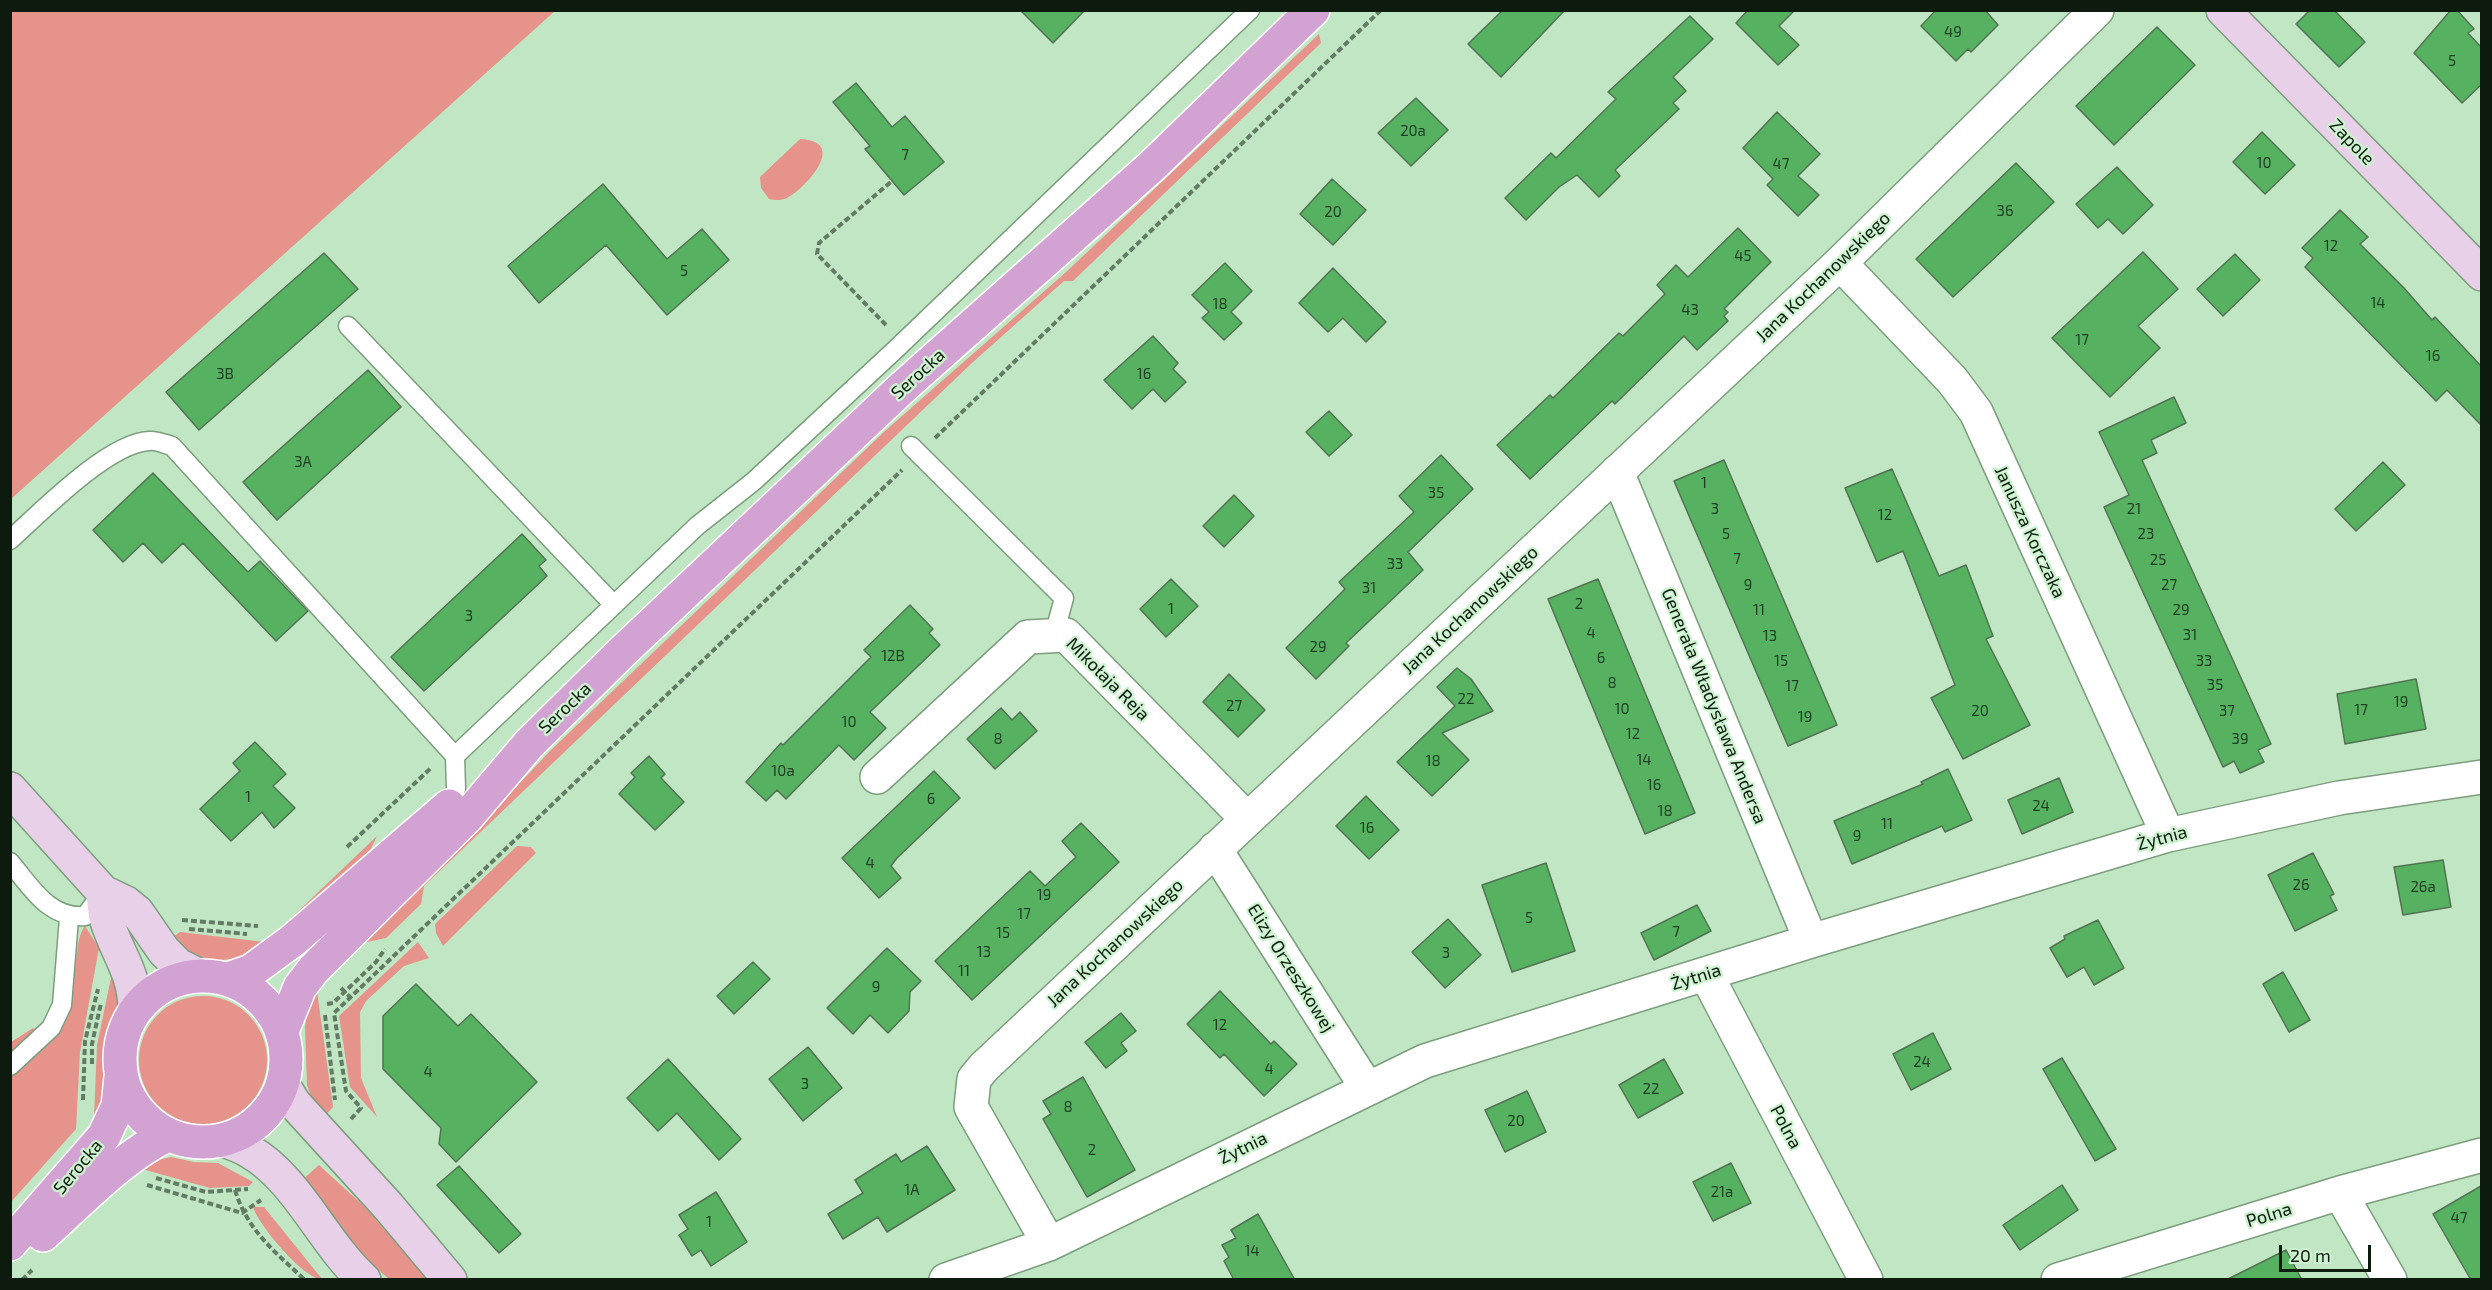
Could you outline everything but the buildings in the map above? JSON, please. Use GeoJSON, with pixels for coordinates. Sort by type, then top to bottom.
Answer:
{"type":"FeatureCollection","features":[{"type":"Feature","properties":{"kind":"main road","name":"Serocka"},"geometry":{"type":"LineString","coordinates":[[282,1031],[300,987],[319,964],[466,817],[529,744],[810,473],[903,387],[1152,166],[1313,10]]}},
{"type":"Feature","properties":{"kind":"main road","name":"Serocka"},"geometry":{"type":"LineString","coordinates":[[213,977],[251,970],[288,944],[452,804],[529,744]]}},
{"type":"Feature","properties":{"kind":"main road"},"geometry":{"type":"LineString","coordinates":[[213,977],[251,990],[270,1008],[282,1031],[287,1058],[282,1085],[269,1110],[249,1129],[223,1140],[195,1142],[168,1135],[146,1120],[106,1072],[120,1052],[124,1030],[135,1010],[153,993],[174,981],[213,977]]}},
{"type":"Feature","properties":{"kind":"main road","name":"Serocka"},"geometry":{"type":"LineString","coordinates":[[10,1244],[104,1136],[118,1106],[106,1072]]}},
{"type":"Feature","properties":{"kind":"main road","name":"Serocka"},"geometry":{"type":"LineString","coordinates":[[10,1264],[120,1168],[153,1142],[168,1135]]}},
{"type":"Feature","properties":{"kind":"street","name":"Jana Kochanowskiego"},"geometry":{"type":"LineString","coordinates":[[1049,1244],[971,1107],[974,1079],[984,1067],[1840,262],[2097,10]]}},
{"type":"Feature","properties":{"kind":"street","name":"Zapole"},"geometry":{"type":"LineString","coordinates":[[2223,10],[2481,274]]}},
{"type":"Feature","properties":{"kind":"street","name":"Janusza Korczaka"},"geometry":{"type":"LineString","coordinates":[[1840,262],[1952,380],[1976,412],[2168,835]]}},
{"type":"Feature","properties":{"kind":"street","name":"Generała Władysława Andersa"},"geometry":{"type":"LineString","coordinates":[[1617,472],[1810,941]]}},
{"type":"Feature","properties":{"kind":"street","name":"Mikołaja Reja"},"geometry":{"type":"LineString","coordinates":[[877,777],[1028,637],[1066,635],[1247,819]]}},
{"type":"Feature","properties":{"kind":"street","name":"Żytnia"},"geometry":{"type":"LineString","coordinates":[[946,1280],[1049,1244],[1425,1060],[1810,941],[2168,835],[2339,798],[2481,777]]}},
{"type":"Feature","properties":{"kind":"street"},"geometry":{"type":"LineString","coordinates":[[10,789],[103,892],[126,903],[178,965],[213,977]]}},
{"type":"Feature","properties":{"kind":"street","name":"Elizy Orzeszkowej"},"geometry":{"type":"LineString","coordinates":[[1215,849],[1366,1088]]}},
{"type":"Feature","properties":{"kind":"street"},"geometry":{"type":"LineString","coordinates":[[103,892],[107,920],[124,958],[135,991],[135,1010]]}},
{"type":"Feature","properties":{"kind":"street","name":"Polna"},"geometry":{"type":"LineString","coordinates":[[1706,974],[1866,1280]]}},
{"type":"Feature","properties":{"kind":"street"},"geometry":{"type":"LineString","coordinates":[[282,1085],[450,1280]]}},
{"type":"Feature","properties":{"kind":"street"},"geometry":{"type":"LineString","coordinates":[[223,1140],[250,1151],[280,1178],[348,1266],[364,1280]]}},
{"type":"Feature","properties":{"kind":"street","name":"Polna"},"geometry":{"type":"LineString","coordinates":[[2058,1280],[2340,1193],[2481,1155]]}},
{"type":"Feature","properties":{"kind":"street"},"geometry":{"type":"LineString","coordinates":[[2340,1193],[2390,1280]]}},
{"type":"Feature","properties":{"kind":"lane"},"geometry":{"type":"LineString","coordinates":[[455,756],[698,526],[754,481],[829,412],[1250,10]]}},
{"type":"Feature","properties":{"kind":"lane"},"geometry":{"type":"LineString","coordinates":[[348,326],[614,605]]}},
{"type":"Feature","properties":{"kind":"lane"},"geometry":{"type":"LineString","coordinates":[[10,540],[81,476],[118,451],[149,441],[172,446],[455,756],[456,789],[452,804]]}},
{"type":"Feature","properties":{"kind":"lane"},"geometry":{"type":"LineString","coordinates":[[915,449],[1064,598],[1054,635]]}},
{"type":"Feature","properties":{"kind":"lane"},"geometry":{"type":"LineString","coordinates":[[10,862],[45,904],[69,918],[85,916],[103,892]]}},
{"type":"Feature","properties":{"kind":"lane"},"geometry":{"type":"LineString","coordinates":[[10,1066],[51,1028],[62,1005],[69,918]]}},
{"type":"Feature","properties":{"kind":"path"},"geometry":{"type":"LineString","coordinates":[[324,1135],[361,1108],[346,1091],[334,1013],[915,449],[1381,10]]}},
{"type":"Feature","properties":{"kind":"path"},"geometry":{"type":"LineString","coordinates":[[887,327],[817,254],[819,243],[892,181]]}},
{"type":"Feature","properties":{"kind":"path"},"geometry":{"type":"LineString","coordinates":[[152,934],[176,912],[181,920],[264,927],[275,916],[288,944]]}},
{"type":"Feature","properties":{"kind":"path"},"geometry":{"type":"LineString","coordinates":[[152,934],[176,928],[269,936],[288,944]]}},
{"type":"Feature","properties":{"kind":"path"},"geometry":{"type":"LineString","coordinates":[[324,1135],[336,1111],[323,1004],[333,1003],[376,962],[385,948]]}},
{"type":"Feature","properties":{"kind":"path"},"geometry":{"type":"LineString","coordinates":[[106,1072],[92,1044],[108,968],[124,958]]}},
{"type":"Feature","properties":{"kind":"path"},"geometry":{"type":"LineString","coordinates":[[319,964],[351,998]]}},
{"type":"Feature","properties":{"kind":"path"},"geometry":{"type":"LineString","coordinates":[[95,1147],[83,1134],[85,1041],[99,987]]}},
{"type":"Feature","properties":{"kind":"path"},"geometry":{"type":"LineString","coordinates":[[120,1168],[206,1192],[253,1189],[280,1178]]}},
{"type":"Feature","properties":{"kind":"path"},"geometry":{"type":"LineString","coordinates":[[120,1168],[126,1185],[131,1180],[242,1213]]}},
{"type":"Feature","properties":{"kind":"path"},"geometry":{"type":"LineString","coordinates":[[242,1213],[280,1178]]}},
{"type":"Feature","properties":{"kind":"path"},"geometry":{"type":"LineString","coordinates":[[235,1190],[242,1213],[272,1250],[305,1280]]}},
{"type":"Feature","properties":{"kind":"shaded area"},"geometry":{"type":"Polygon","coordinates":[[[11,10],[555,10],[555,11],[11,499],[11,10]]]}},
{"type":"Feature","properties":{"kind":"shaded area"},"geometry":{"type":"Polygon","coordinates":[[[1319,34],[1321,43],[1073,281],[1064,281],[973,362],[424,886],[421,904],[386,938],[367,942],[366,939],[459,847],[551,750],[885,431],[1065,273],[1319,34]]]}},
{"type":"Feature","properties":{"kind":"shaded area"},"geometry":{"type":"Polygon","coordinates":[[[800,139],[814,142],[821,148],[822,156],[819,166],[795,193],[782,200],[769,199],[761,188],[760,177],[800,139]]]}},
{"type":"Feature","properties":{"kind":"shaded area"},"geometry":{"type":"Polygon","coordinates":[[[377,836],[367,857],[294,924],[290,919],[377,836]]]}},
{"type":"Feature","properties":{"kind":"shaded area"},"geometry":{"type":"Polygon","coordinates":[[[517,846],[531,847],[536,853],[443,946],[436,933],[435,924],[517,846]]]}},
{"type":"Feature","properties":{"kind":"shaded area"},"geometry":{"type":"Polygon","coordinates":[[[85,926],[99,948],[80,1052],[76,1129],[11,1202],[11,1042],[33,1028],[46,1043],[62,1023],[70,1002],[78,943],[85,926]]]}},
{"type":"Feature","properties":{"kind":"shaded area"},"geometry":{"type":"Polygon","coordinates":[[[180,932],[265,942],[261,951],[235,958],[214,960],[193,954],[170,939],[180,932]]]}},
{"type":"Feature","properties":{"kind":"shaded area"},"geometry":{"type":"Polygon","coordinates":[[[418,942],[429,958],[404,966],[366,1001],[360,1012],[361,1078],[377,1117],[350,1087],[339,1016],[418,942]]]}},
{"type":"Feature","properties":{"kind":"shaded area"},"geometry":{"type":"Polygon","coordinates":[[[112,973],[123,1000],[108,1040],[107,1074],[99,1124],[94,1118],[97,1045],[112,973]]]}},
{"type":"Feature","properties":{"kind":"shaded area"},"geometry":{"type":"Polygon","coordinates":[[[317,991],[333,1107],[324,1117],[313,1102],[307,1085],[305,1027],[307,1011],[317,991]]]}},
{"type":"Feature","properties":{"kind":"shaded area"},"geometry":{"type":"Polygon","coordinates":[[[203,996],[228,1001],[248,1015],[262,1035],[267,1060],[262,1085],[248,1105],[228,1119],[203,1124],[178,1119],[158,1105],[144,1085],[139,1060],[144,1035],[158,1015],[178,1001],[203,996]]]}},
{"type":"Feature","properties":{"kind":"shaded area"},"geometry":{"type":"Polygon","coordinates":[[[171,1157],[194,1162],[218,1163],[253,1182],[249,1186],[210,1188],[142,1169],[157,1160],[171,1157]]]}},
{"type":"Feature","properties":{"kind":"shaded area"},"geometry":{"type":"Polygon","coordinates":[[[319,1165],[365,1207],[427,1279],[389,1279],[349,1245],[301,1181],[319,1165]]]}},
{"type":"Feature","properties":{"kind":"shaded area"},"geometry":{"type":"Polygon","coordinates":[[[253,1207],[264,1207],[322,1279],[304,1271],[283,1250],[263,1226],[253,1207]]]}}]}
